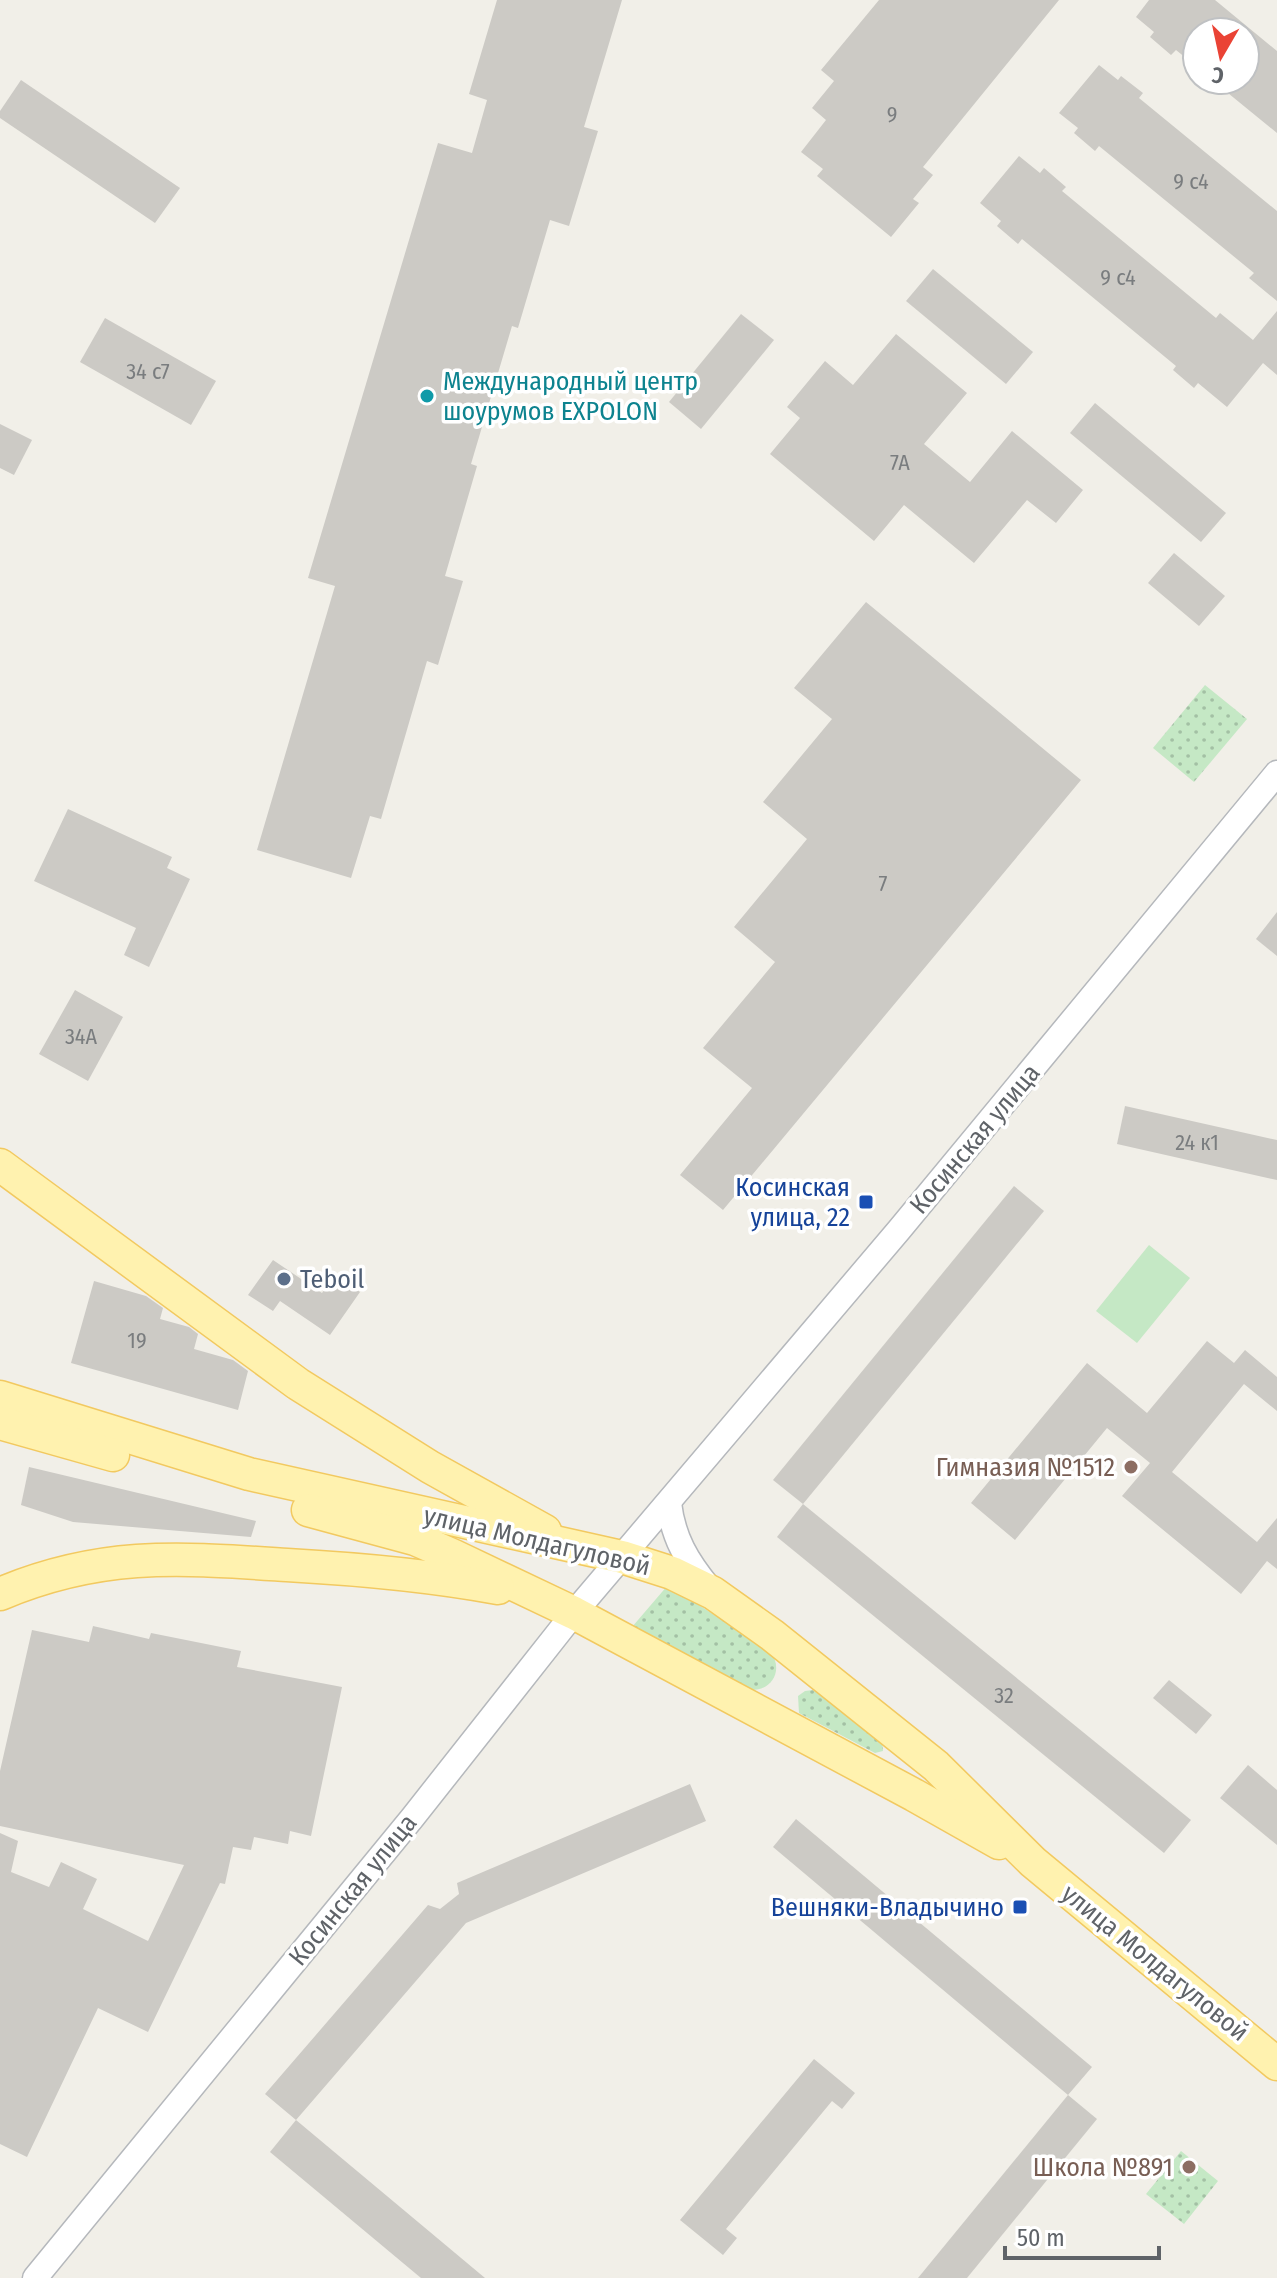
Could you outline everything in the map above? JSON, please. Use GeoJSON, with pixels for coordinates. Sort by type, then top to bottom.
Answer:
{"type":"FeatureCollection","features":[{"type":"Feature","properties":{"kind":"main road"},"geometry":{"type":"LineString","coordinates":[[0,1165],[298,1384],[430,1467],[572,1547]]}},
{"type":"Feature","properties":{"kind":"main road","name":"улица Молдагуловой"},"geometry":{"type":"LineString","coordinates":[[0,1397],[249,1474],[622,1557],[672,1573],[713,1593],[772,1635],[936,1766],[1033,1862],[1277,2064]]}},
{"type":"Feature","properties":{"kind":"main road","name":"улица Молдагуловой"},"geometry":{"type":"LineString","coordinates":[[0,1423],[387,1530],[454,1556],[574,1613],[1033,1862]]}},
{"type":"Feature","properties":{"kind":"main road"},"geometry":{"type":"LineString","coordinates":[[0,1594],[41,1577],[99,1563],[172,1558],[418,1575],[536,1595]]}},
{"type":"Feature","properties":{"kind":"street","name":"Косинская улица"},"geometry":{"type":"LineString","coordinates":[[35,2278],[403,1829],[574,1613],[998,1112],[1277,773]]}},
{"type":"Feature","properties":{"kind":"street"},"geometry":{"type":"LineString","coordinates":[[669,1503],[680,1548],[713,1593]]}},
{"type":"Feature","properties":{"kind":"street"},"geometry":{"type":"LineString","coordinates":[[886,1781],[895,1780],[909,1770],[913,1760],[911,1746]]}},
{"type":"Feature","properties":{"kind":"green space"},"geometry":{"type":"Polygon","coordinates":[[[1205,685],[1247,719],[1194,782],[1153,748],[1205,685]]]}},
{"type":"Feature","properties":{"kind":"green space"},"geometry":{"type":"Polygon","coordinates":[[[1149,1245],[1190,1278],[1137,1343],[1096,1311],[1149,1245]]]}},
{"type":"Feature","properties":{"kind":"green space"},"geometry":{"type":"Polygon","coordinates":[[[668,1585],[770,1651],[776,1672],[770,1683],[750,1690],[632,1627],[668,1585]]]}},
{"type":"Feature","properties":{"kind":"green space"},"geometry":{"type":"Polygon","coordinates":[[[813,1690],[882,1741],[883,1751],[875,1753],[799,1713],[798,1696],[813,1690]]]}},
{"type":"Feature","properties":{"kind":"green space"},"geometry":{"type":"Polygon","coordinates":[[[1181,2151],[1218,2181],[1184,2224],[1146,2194],[1181,2151]]]}},
{"type":"Feature","properties":{"kind":"building","name":"Международный центр шоурумов EXPOLON"},"geometry":{"type":"Polygon","coordinates":[[[497,0],[622,0],[584,127],[598,131],[569,226],[550,220],[518,328],[512,326],[471,464],[477,466],[445,576],[463,581],[438,665],[427,661],[381,819],[370,816],[351,878],[257,850],[335,586],[308,578],[438,143],[472,153],[487,100],[469,94],[497,0]]]}},
{"type":"Feature","properties":{"kind":"building"},"geometry":{"type":"Polygon","coordinates":[[[879,0],[1059,0],[923,167],[933,175],[913,199],[919,203],[891,237],[817,176],[823,169],[801,152],[826,120],[812,108],[834,81],[821,70],[879,0]]]}},
{"type":"Feature","properties":{"kind":"building"},"geometry":{"type":"Polygon","coordinates":[[[1149,0],[1215,0],[1234,16],[1181,16],[1181,54],[1176,50],[1171,55],[1150,37],[1154,32],[1136,17],[1149,0]]]}},
{"type":"Feature","properties":{"kind":"building"},"geometry":{"type":"Polygon","coordinates":[[[1261,38],[1277,51],[1277,133],[1232,96],[1261,96],[1261,38]]]}},
{"type":"Feature","properties":{"kind":"building"},"geometry":{"type":"Polygon","coordinates":[[[1099,65],[1118,80],[1121,76],[1143,93],[1139,98],[1277,211],[1277,301],[1249,278],[1254,273],[1099,146],[1095,151],[1074,133],[1078,128],[1059,113],[1099,65]]]}},
{"type":"Feature","properties":{"kind":"building"},"geometry":{"type":"Polygon","coordinates":[[[21,80],[180,188],[155,223],[0,118],[0,111],[21,80]]]}},
{"type":"Feature","properties":{"kind":"building"},"geometry":{"type":"Polygon","coordinates":[[[1019,156],[1040,173],[1044,168],[1066,187],[1062,191],[1216,318],[1220,313],[1253,340],[1277,311],[1277,375],[1263,363],[1227,407],[1198,383],[1194,388],[1173,370],[1176,366],[1022,239],[1018,244],[997,226],[1001,221],[980,203],[1019,156]]]}},
{"type":"Feature","properties":{"kind":"building"},"geometry":{"type":"Polygon","coordinates":[[[933,269],[1033,352],[1006,384],[906,301],[933,269]]]}},
{"type":"Feature","properties":{"kind":"building"},"geometry":{"type":"Polygon","coordinates":[[[741,314],[774,340],[701,429],[669,402],[741,314]]]}},
{"type":"Feature","properties":{"kind":"building"},"geometry":{"type":"Polygon","coordinates":[[[105,318],[216,381],[191,425],[80,362],[105,318]]]}},
{"type":"Feature","properties":{"kind":"building"},"geometry":{"type":"Polygon","coordinates":[[[896,334],[967,393],[924,444],[970,482],[1012,431],[1083,490],[1056,523],[1027,500],[974,563],[904,505],[874,541],[770,454],[800,418],[787,407],[825,361],[853,385],[896,334]]]}},
{"type":"Feature","properties":{"kind":"building"},"geometry":{"type":"Polygon","coordinates":[[[1095,403],[1226,513],[1201,542],[1070,433],[1095,403]]]}},
{"type":"Feature","properties":{"kind":"building"},"geometry":{"type":"Polygon","coordinates":[[[0,424],[32,440],[14,475],[0,468],[0,424]]]}},
{"type":"Feature","properties":{"kind":"building"},"geometry":{"type":"Polygon","coordinates":[[[1174,553],[1225,596],[1199,626],[1148,583],[1174,553]]]}},
{"type":"Feature","properties":{"kind":"building"},"geometry":{"type":"Polygon","coordinates":[[[866,602],[1081,780],[723,1210],[680,1175],[752,1088],[703,1048],[775,962],[734,927],[807,839],[763,802],[832,719],[794,688],[866,602]]]}},
{"type":"Feature","properties":{"kind":"building"},"geometry":{"type":"Polygon","coordinates":[[[68,809],[172,857],[167,868],[190,879],[149,967],[124,955],[136,928],[34,881],[68,809]]]}},
{"type":"Feature","properties":{"kind":"building"},"geometry":{"type":"Polygon","coordinates":[[[1277,912],[1277,956],[1256,939],[1277,912]]]}},
{"type":"Feature","properties":{"kind":"building"},"geometry":{"type":"Polygon","coordinates":[[[75,990],[123,1017],[88,1081],[39,1054],[75,990]]]}},
{"type":"Feature","properties":{"kind":"building"},"geometry":{"type":"Polygon","coordinates":[[[1125,1106],[1277,1140],[1277,1180],[1117,1144],[1125,1106]]]}},
{"type":"Feature","properties":{"kind":"building"},"geometry":{"type":"Polygon","coordinates":[[[1014,1186],[1044,1211],[803,1504],[773,1480],[1014,1186]]]}},
{"type":"Feature","properties":{"kind":"building"},"geometry":{"type":"Polygon","coordinates":[[[273,1260],[322,1293],[335,1275],[360,1292],[330,1335],[280,1301],[273,1311],[248,1295],[273,1260]]]}},
{"type":"Feature","properties":{"kind":"building"},"geometry":{"type":"Polygon","coordinates":[[[94,1281],[146,1296],[163,1308],[160,1319],[189,1327],[198,1334],[194,1349],[233,1360],[248,1371],[238,1410],[71,1363],[94,1281]]]}},
{"type":"Feature","properties":{"kind":"building"},"geometry":{"type":"Polygon","coordinates":[[[1207,1341],[1234,1363],[1245,1350],[1277,1377],[1277,1411],[1244,1384],[1172,1472],[1257,1542],[1277,1518],[1277,1569],[1267,1561],[1241,1594],[1122,1496],[1150,1463],[1107,1428],[1015,1540],[971,1503],[1087,1363],[1147,1413],[1207,1341]]]}},
{"type":"Feature","properties":{"kind":"building"},"geometry":{"type":"Polygon","coordinates":[[[29,1467],[256,1521],[251,1537],[73,1522],[21,1505],[29,1467]]]}},
{"type":"Feature","properties":{"kind":"building"},"geometry":{"type":"Polygon","coordinates":[[[803,1504],[1191,1820],[1164,1853],[777,1537],[803,1504]]]}},
{"type":"Feature","properties":{"kind":"building"},"geometry":{"type":"Polygon","coordinates":[[[93,1626],[149,1639],[151,1633],[241,1651],[237,1667],[342,1687],[311,1836],[290,1831],[288,1844],[254,1837],[251,1850],[233,1847],[225,1884],[220,1883],[148,2032],[98,2008],[27,2157],[0,2144],[0,1833],[18,1841],[11,1872],[49,1887],[61,1862],[97,1879],[83,1909],[148,1941],[184,1865],[0,1826],[0,1771],[32,1630],[89,1642],[93,1626]]]}},
{"type":"Feature","properties":{"kind":"building"},"geometry":{"type":"Polygon","coordinates":[[[1169,1680],[1212,1715],[1196,1734],[1153,1698],[1169,1680]]]}},
{"type":"Feature","properties":{"kind":"building"},"geometry":{"type":"Polygon","coordinates":[[[1248,1765],[1277,1790],[1277,1845],[1220,1798],[1248,1765]]]}},
{"type":"Feature","properties":{"kind":"building"},"geometry":{"type":"Polygon","coordinates":[[[690,1784],[706,1821],[466,1923],[296,2120],[265,2094],[428,1905],[440,1909],[459,1894],[457,1883],[690,1784]]]}},
{"type":"Feature","properties":{"kind":"building"},"geometry":{"type":"Polygon","coordinates":[[[796,1819],[1092,2067],[1068,2095],[773,1847],[796,1819]]]}},
{"type":"Feature","properties":{"kind":"building"},"geometry":{"type":"Polygon","coordinates":[[[814,2059],[855,2093],[842,2109],[832,2101],[726,2229],[737,2238],[723,2255],[680,2220],[814,2059]]]}},
{"type":"Feature","properties":{"kind":"building"},"geometry":{"type":"Polygon","coordinates":[[[1068,2095],[1097,2119],[967,2278],[918,2278],[1068,2095]]]}},
{"type":"Feature","properties":{"kind":"building"},"geometry":{"type":"Polygon","coordinates":[[[296,2120],[485,2278],[421,2278],[270,2152],[296,2120]]]}},
{"type":"Feature","properties":{"kind":"place","name":"Международный центр шоурумов EXPOLON"},"geometry":{"type":"Point","coordinates":[427,396]}},
{"type":"Feature","properties":{"kind":"place","name":"Косинская улица, 22"},"geometry":{"type":"Point","coordinates":[866,1202]}},
{"type":"Feature","properties":{"kind":"place","name":"Teboil"},"geometry":{"type":"Point","coordinates":[284,1279]}},
{"type":"Feature","properties":{"kind":"place","name":"Гимназия №1512"},"geometry":{"type":"Point","coordinates":[1131,1467]}},
{"type":"Feature","properties":{"kind":"place","name":"Вешняки-Владычино"},"geometry":{"type":"Point","coordinates":[1020,1907]}},
{"type":"Feature","properties":{"kind":"place","name":"Школа №891"},"geometry":{"type":"Point","coordinates":[1189,2167]}}]}
